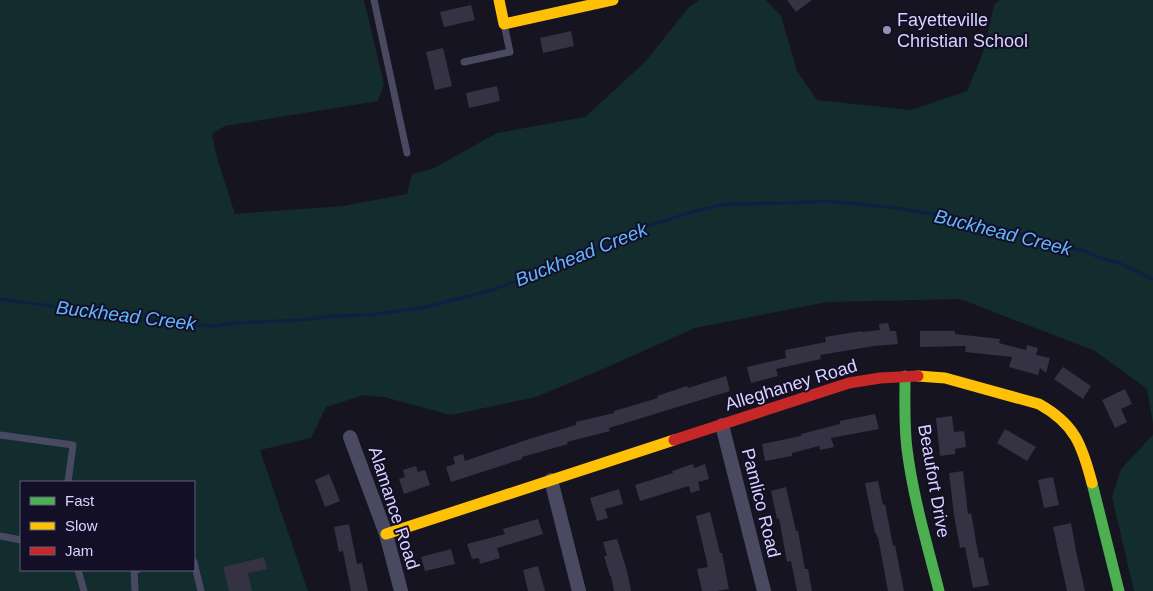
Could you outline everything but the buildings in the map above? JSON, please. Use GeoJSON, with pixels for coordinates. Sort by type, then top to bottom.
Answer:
{"type":"FeatureCollection","features":[{"type":"Feature","properties":{"kind":"street"},"geometry":{"type":"LineString","coordinates":[[499,0],[504,24],[613,0]]}},
{"type":"Feature","properties":{"kind":"street","name":"Beaufort Drive"},"geometry":{"type":"LineString","coordinates":[[905,376],[907,448],[919,514],[938,591]]}},
{"type":"Feature","properties":{"kind":"street","name":"Alleghaney Road"},"geometry":{"type":"LineString","coordinates":[[386,534],[849,383],[880,378],[924,376],[945,378],[1039,404],[1051,410],[1072,429],[1080,443],[1085,458],[1119,591]]}},
{"type":"Feature","properties":{"kind":"street","name":"Pamlico Road"},"geometry":{"type":"LineString","coordinates":[[722,425],[764,591]]}},
{"type":"Feature","properties":{"kind":"street","name":"Alamance Road"},"geometry":{"type":"LineString","coordinates":[[350,437],[386,534],[400,591]]}},
{"type":"Feature","properties":{"kind":"street"},"geometry":{"type":"LineString","coordinates":[[551,480],[579,591]]}},
{"type":"Feature","properties":{"kind":"lane"},"geometry":{"type":"LineString","coordinates":[[374,0],[407,154]]}},
{"type":"Feature","properties":{"kind":"lane"},"geometry":{"type":"LineString","coordinates":[[464,62],[510,52],[504,24]]}},
{"type":"Feature","properties":{"kind":"lane"},"geometry":{"type":"LineString","coordinates":[[0,435],[73,445],[68,481]]}},
{"type":"Feature","properties":{"kind":"lane"},"geometry":{"type":"LineString","coordinates":[[0,536],[20,540]]}},
{"type":"Feature","properties":{"kind":"lane"},"geometry":{"type":"LineString","coordinates":[[195,566],[201,591]]}},
{"type":"Feature","properties":{"kind":"lane"},"geometry":{"type":"LineString","coordinates":[[78,571],[84,591]]}},
{"type":"Feature","properties":{"kind":"lane"},"geometry":{"type":"LineString","coordinates":[[134,571],[136,591]]}},
{"type":"Feature","properties":{"kind":"green space"},"geometry":{"type":"Polygon","coordinates":[[[0,0],[364,0],[384,84],[378,101],[225,126],[212,134],[216,154],[235,214],[343,206],[407,194],[412,174],[432,169],[497,133],[585,117],[645,62],[689,7],[699,0],[766,0],[781,16],[797,71],[817,100],[911,110],[967,91],[984,50],[994,5],[1000,0],[1153,0],[1153,424],[1147,389],[1095,351],[960,299],[827,302],[695,328],[536,397],[451,415],[384,397],[364,395],[326,407],[311,438],[260,450],[308,591],[0,591],[0,0]]]}},
{"type":"Feature","properties":{"kind":"green space"},"geometry":{"type":"Polygon","coordinates":[[[1153,435],[1153,591],[1134,591],[1112,497],[1121,469],[1153,435]]]}},
{"type":"Feature","properties":{"kind":"waterway","name":"Buckhead Creek"},"geometry":{"type":"LineString","coordinates":[[0,299],[98,315],[193,325],[218,326],[232,323],[368,315],[422,308],[489,291],[535,274],[563,260],[618,241],[641,228],[696,211],[726,204],[827,201],[897,208],[984,223],[1066,248],[1086,251],[1095,256],[1119,263],[1153,279]]}},
{"type":"Feature","properties":{"kind":"traffic: fast"},"geometry":{"type":"LineString","coordinates":[[905,376],[905,431],[907,449],[913,485],[939,591]]}},
{"type":"Feature","properties":{"kind":"traffic: fast"},"geometry":{"type":"LineString","coordinates":[[1092,483],[1119,591]]}},
{"type":"Feature","properties":{"kind":"traffic: slow"},"geometry":{"type":"LineString","coordinates":[[499,0],[504,24],[613,0]]}},
{"type":"Feature","properties":{"kind":"traffic: slow"},"geometry":{"type":"LineString","coordinates":[[918,376],[945,378],[1039,404],[1061,419],[1069,428],[1085,457],[1092,483]]}},
{"type":"Feature","properties":{"kind":"traffic: slow"},"geometry":{"type":"LineString","coordinates":[[386,534],[674,440]]}},
{"type":"Feature","properties":{"kind":"traffic: jam"},"geometry":{"type":"LineString","coordinates":[[674,440],[849,383],[880,378],[918,376]]}},
{"type":"Feature","properties":{"kind":"place","name":"Fayetteville Christian School"},"geometry":{"type":"Point","coordinates":[887,30]}}]}
